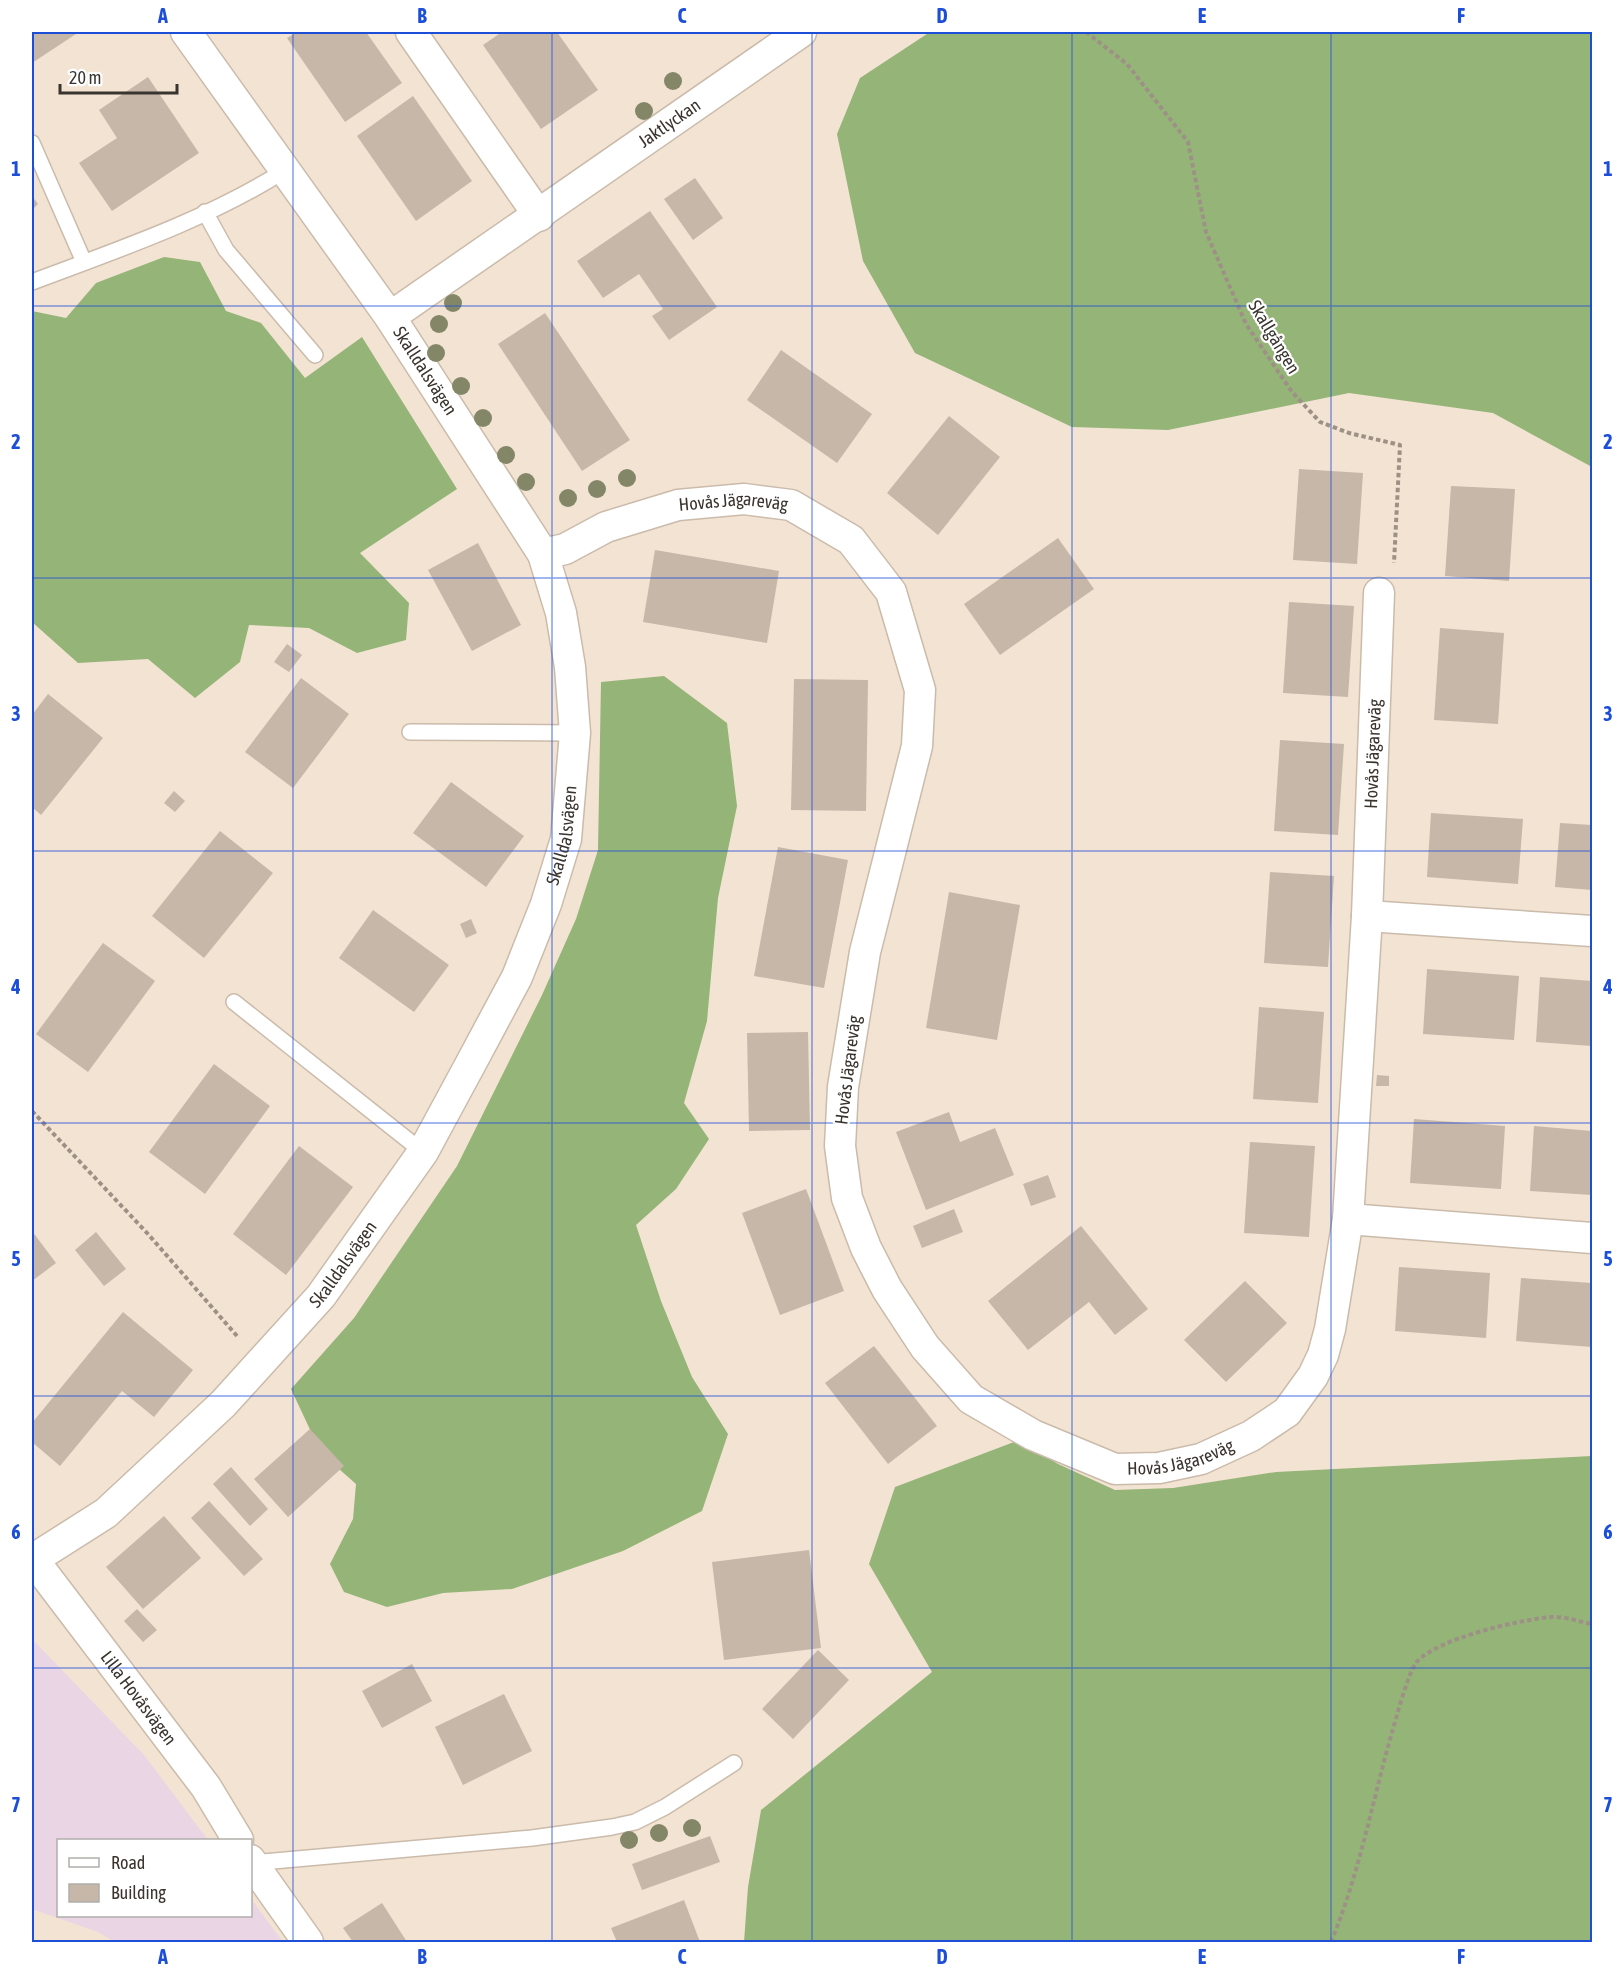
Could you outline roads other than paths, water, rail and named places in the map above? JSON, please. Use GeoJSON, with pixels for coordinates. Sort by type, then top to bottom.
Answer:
{"type":"FeatureCollection","features":[{"type":"Feature","properties":{"kind":"street","name":"Skalldalsvägen"},"geometry":{"type":"LineString","coordinates":[[32,1559],[106,1513],[223,1404],[321,1296],[423,1152],[517,977],[546,904],[566,839],[575,734],[570,667],[561,613],[543,554],[390,317],[186,32]]}},
{"type":"Feature","properties":{"kind":"street"},"geometry":{"type":"LineString","coordinates":[[411,32],[539,216]]}},
{"type":"Feature","properties":{"kind":"street","name":"Jaktlyckan"},"geometry":{"type":"LineString","coordinates":[[390,317],[539,216],[801,32]]}},
{"type":"Feature","properties":{"kind":"street","name":"Hovås Jägareväg"},"geometry":{"type":"LineString","coordinates":[[543,554],[565,549],[606,527],[678,505],[744,499],[790,505],[851,540],[891,592],[920,690],[917,746],[865,952],[843,1087],[840,1146],[847,1198],[866,1248],[887,1289],[925,1347],[971,1399],[1033,1435],[1115,1469],[1159,1468],[1201,1459],[1251,1436],[1287,1412],[1313,1376],[1330,1329],[1348,1219],[1367,916],[1379,592]]}},
{"type":"Feature","properties":{"kind":"street"},"geometry":{"type":"LineString","coordinates":[[1367,916],[1593,931]]}},
{"type":"Feature","properties":{"kind":"street"},"geometry":{"type":"LineString","coordinates":[[1348,1219],[1593,1238]]}},
{"type":"Feature","properties":{"kind":"street","name":"Lilla Hovåsvägen"},"geometry":{"type":"LineString","coordinates":[[32,1559],[206,1787],[238,1839]]}},
{"type":"Feature","properties":{"kind":"street","name":"Lilla Hovåsvägen"},"geometry":{"type":"LineString","coordinates":[[252,1861],[308,1942]]}},
{"type":"Feature","properties":{"kind":"lane"},"geometry":{"type":"LineString","coordinates":[[32,143],[84,262]]}},
{"type":"Feature","properties":{"kind":"lane"},"geometry":{"type":"LineString","coordinates":[[32,282],[153,236],[255,189],[284,171]]}},
{"type":"Feature","properties":{"kind":"lane"},"geometry":{"type":"LineString","coordinates":[[205,212],[226,250],[315,355]]}},
{"type":"Feature","properties":{"kind":"lane"},"geometry":{"type":"LineString","coordinates":[[410,732],[575,734]]}},
{"type":"Feature","properties":{"kind":"lane"},"geometry":{"type":"LineString","coordinates":[[234,1002],[423,1152]]}},
{"type":"Feature","properties":{"kind":"lane"},"geometry":{"type":"LineString","coordinates":[[252,1854],[531,1838],[612,1827],[635,1822],[665,1807],[734,1763]]}}]}
